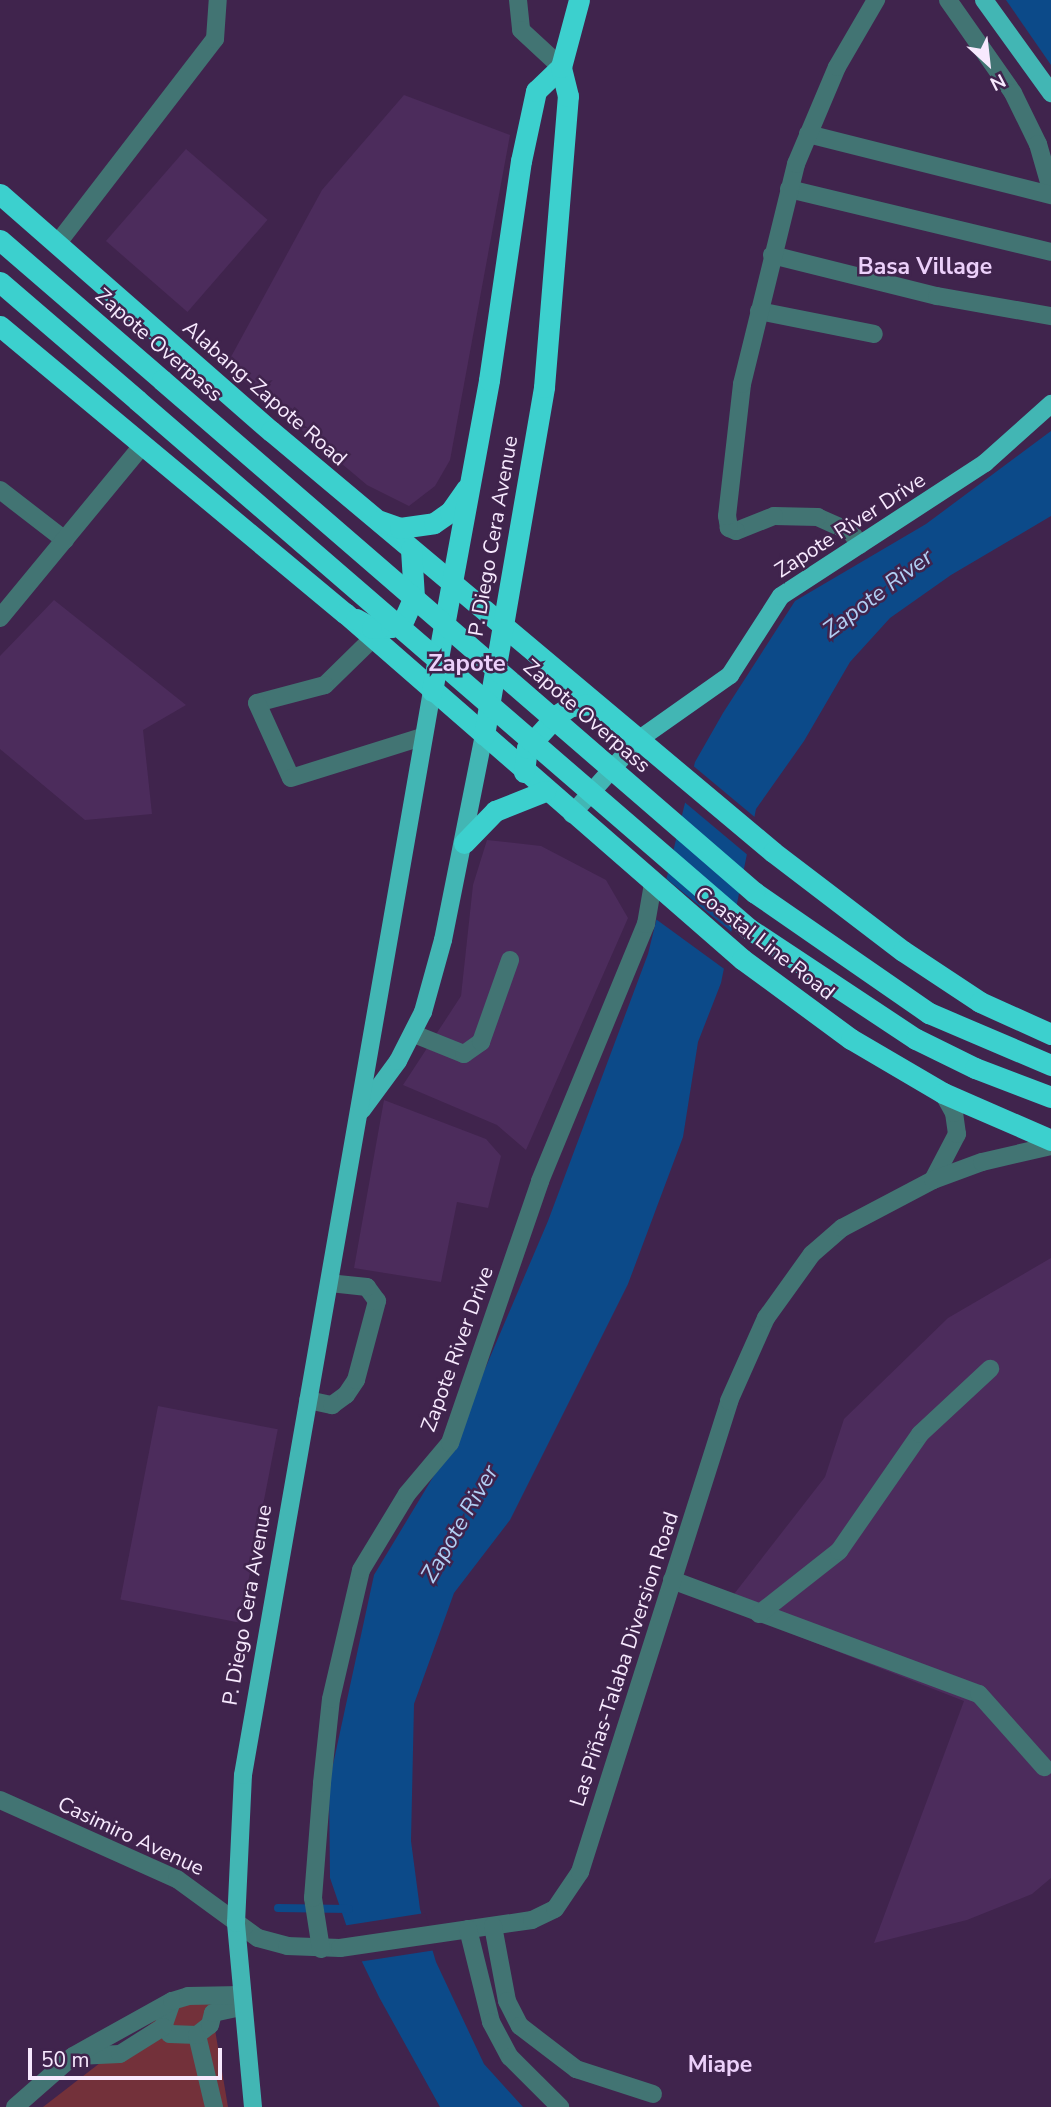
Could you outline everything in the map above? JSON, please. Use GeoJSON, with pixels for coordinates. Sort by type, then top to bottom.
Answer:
{"type":"FeatureCollection","features":[{"type":"Feature","properties":{"kind":"highway","name":"P. Diego Cera Avenue"},"geometry":{"type":"LineString","coordinates":[[484,735],[544,387],[568,96],[561,66],[579,0]]}},
{"type":"Feature","properties":{"kind":"highway","name":"P. Diego Cera Avenue"},"geometry":{"type":"LineString","coordinates":[[432,691],[472,480],[521,161],[536,90],[561,66]]}},
{"type":"Feature","properties":{"kind":"highway","name":"Alabang-Zapote Road"},"geometry":{"type":"LineString","coordinates":[[0,194],[374,519],[502,624]]}},
{"type":"Feature","properties":{"kind":"highway","name":"Zapote Overpass"},"geometry":{"type":"LineString","coordinates":[[0,240],[754,891],[929,1013],[1051,1065]]}},
{"type":"Feature","properties":{"kind":"highway"},"geometry":{"type":"LineString","coordinates":[[0,282],[748,928],[916,1039],[975,1068],[1051,1097]]}},
{"type":"Feature","properties":{"kind":"highway"},"geometry":{"type":"LineString","coordinates":[[0,326],[345,613],[484,735]]}},
{"type":"Feature","properties":{"kind":"highway"},"geometry":{"type":"LineString","coordinates":[[374,519],[400,528],[434,523],[450,512],[472,480]]}},
{"type":"Feature","properties":{"kind":"highway"},"geometry":{"type":"LineString","coordinates":[[345,613],[372,628],[391,627],[404,619],[414,597],[411,550]]}},
{"type":"Feature","properties":{"kind":"highway"},"geometry":{"type":"LineString","coordinates":[[502,624],[773,852],[903,951],[980,1002],[1051,1034]]}},
{"type":"Feature","properties":{"kind":"highway"},"geometry":{"type":"LineString","coordinates":[[524,772],[527,748],[557,715],[571,706],[596,704]]}},
{"type":"Feature","properties":{"kind":"highway","name":"Coastal Line Road"},"geometry":{"type":"LineString","coordinates":[[484,735],[656,888],[741,959],[851,1039],[943,1093],[1051,1140]]}},
{"type":"Feature","properties":{"kind":"highway"},"geometry":{"type":"LineString","coordinates":[[464,843],[495,811],[545,791]]}},
{"type":"Feature","properties":{"kind":"main road"},"geometry":{"type":"LineString","coordinates":[[984,0],[1051,93]]}},
{"type":"Feature","properties":{"kind":"main road","name":"Zapote River Drive"},"geometry":{"type":"LineString","coordinates":[[572,814],[638,740],[730,676],[781,596],[985,463],[1051,404]]}},
{"type":"Feature","properties":{"kind":"main road","name":"P. Diego Cera Avenue"},"geometry":{"type":"LineString","coordinates":[[253,2107],[236,1923],[243,1775],[432,691]]}},
{"type":"Feature","properties":{"kind":"main road","name":"P. Diego Cera Avenue"},"geometry":{"type":"LineString","coordinates":[[358,1116],[414,1034],[432,983],[464,843],[484,735]]}},
{"type":"Feature","properties":{"kind":"street"},"geometry":{"type":"LineString","coordinates":[[57,244],[215,39],[218,0]]}},
{"type":"Feature","properties":{"kind":"street"},"geometry":{"type":"LineString","coordinates":[[518,0],[521,30],[561,66]]}},
{"type":"Feature","properties":{"kind":"street"},"geometry":{"type":"LineString","coordinates":[[860,545],[851,532],[830,521],[792,513],[749,529],[729,528],[742,384],[789,189],[808,134],[848,45],[876,0]]}},
{"type":"Feature","properties":{"kind":"street"},"geometry":{"type":"LineString","coordinates":[[948,0],[1013,93],[1038,144],[1051,189]]}},
{"type":"Feature","properties":{"kind":"street"},"geometry":{"type":"LineString","coordinates":[[808,134],[1051,195]]}},
{"type":"Feature","properties":{"kind":"street"},"geometry":{"type":"LineString","coordinates":[[789,189],[1051,252]]}},
{"type":"Feature","properties":{"kind":"street"},"geometry":{"type":"LineString","coordinates":[[772,255],[937,296],[1051,316]]}},
{"type":"Feature","properties":{"kind":"street"},"geometry":{"type":"LineString","coordinates":[[759,311],[874,334]]}},
{"type":"Feature","properties":{"kind":"street"},"geometry":{"type":"LineString","coordinates":[[0,618],[142,446]]}},
{"type":"Feature","properties":{"kind":"street"},"geometry":{"type":"LineString","coordinates":[[0,490],[65,540]]}},
{"type":"Feature","properties":{"kind":"street"},"geometry":{"type":"LineString","coordinates":[[372,639],[325,685],[257,703],[291,778],[422,737]]}},
{"type":"Feature","properties":{"kind":"street","name":"Zapote River Drive"},"geometry":{"type":"LineString","coordinates":[[321,1949],[313,1898],[331,1699],[361,1570],[407,1494],[450,1444],[540,1181],[646,923],[656,888]]}},
{"type":"Feature","properties":{"kind":"street"},"geometry":{"type":"LineString","coordinates":[[414,1034],[464,1054],[481,1042],[510,960]]}},
{"type":"Feature","properties":{"kind":"street"},"geometry":{"type":"LineString","coordinates":[[933,1180],[957,1134],[954,1113],[943,1093]]}},
{"type":"Feature","properties":{"kind":"street","name":"Las Piñas-Talaba Diversion Road"},"geometry":{"type":"LineString","coordinates":[[236,1923],[258,1938],[321,1949],[340,1948],[543,1916],[565,1900],[575,1884],[740,1370],[766,1318],[828,1238],[933,1180],[982,1162],[1051,1146]]}},
{"type":"Feature","properties":{"kind":"street"},"geometry":{"type":"LineString","coordinates":[[308,1400],[332,1405],[346,1395],[356,1380],[377,1301],[368,1287],[330,1283]]}},
{"type":"Feature","properties":{"kind":"street"},"geometry":{"type":"LineString","coordinates":[[759,1614],[839,1551],[920,1434],[990,1369]]}},
{"type":"Feature","properties":{"kind":"street"},"geometry":{"type":"LineString","coordinates":[[672,1580],[979,1694],[1044,1767]]}},
{"type":"Feature","properties":{"kind":"street","name":"Casimiro Avenue"},"geometry":{"type":"LineString","coordinates":[[0,1800],[177,1879],[205,1896],[236,1923]]}},
{"type":"Feature","properties":{"kind":"street"},"geometry":{"type":"LineString","coordinates":[[493,1926],[507,2001],[520,2026],[576,2068],[653,2094]]}},
{"type":"Feature","properties":{"kind":"street"},"geometry":{"type":"LineString","coordinates":[[468,1929],[491,2022],[510,2057],[560,2107]]}},
{"type":"Feature","properties":{"kind":"street"},"geometry":{"type":"LineString","coordinates":[[15,2107],[73,2056],[173,2001],[188,1996],[222,2003],[242,2001]]}},
{"type":"Feature","properties":{"kind":"street"},"geometry":{"type":"LineString","coordinates":[[73,2056],[120,2054],[163,2027],[173,2001]]}},
{"type":"Feature","properties":{"kind":"street"},"geometry":{"type":"LineString","coordinates":[[163,2027],[170,2034],[197,2035],[210,2025],[213,2013],[222,2003]]}},
{"type":"Feature","properties":{"kind":"street"},"geometry":{"type":"LineString","coordinates":[[197,2035],[214,2107]]}},
{"type":"Feature","properties":{"kind":"shaded area"},"geometry":{"type":"Polygon","coordinates":[[[404,95],[510,135],[450,460],[435,486],[409,506],[367,485],[226,366],[322,190],[404,95]]]}},
{"type":"Feature","properties":{"kind":"shaded area"},"geometry":{"type":"Polygon","coordinates":[[[186,149],[268,220],[187,312],[106,241],[186,149]]]}},
{"type":"Feature","properties":{"kind":"shaded area"},"geometry":{"type":"Polygon","coordinates":[[[54,600],[186,705],[143,730],[152,814],[85,820],[0,749],[0,656],[54,600]]]}},
{"type":"Feature","properties":{"kind":"shaded area"},"geometry":{"type":"Polygon","coordinates":[[[487,840],[541,846],[606,880],[628,918],[526,1150],[497,1125],[403,1085],[461,996],[473,885],[487,840]]]}},
{"type":"Feature","properties":{"kind":"shaded area"},"geometry":{"type":"Polygon","coordinates":[[[384,1100],[486,1139],[501,1156],[488,1208],[457,1202],[441,1282],[354,1268],[384,1100]]]}},
{"type":"Feature","properties":{"kind":"shaded area"},"geometry":{"type":"Polygon","coordinates":[[[1051,1258],[1051,1878],[1032,1894],[967,1920],[874,1943],[964,1701],[724,1607],[825,1477],[844,1419],[948,1318],[1051,1258]]]}},
{"type":"Feature","properties":{"kind":"shaded area"},"geometry":{"type":"Polygon","coordinates":[[[158,1406],[278,1429],[240,1623],[120,1599],[158,1406]]]}},
{"type":"Feature","properties":{"kind":"shaded area"},"geometry":{"type":"Polygon","coordinates":[[[184,1998],[210,2000],[228,2107],[43,2107],[184,1998]]]}},
{"type":"Feature","properties":{"kind":"water"},"geometry":{"type":"Polygon","coordinates":[[[1006,0],[1051,0],[1051,65],[1006,0]]]}},
{"type":"Feature","properties":{"kind":"water","name":"Zapote River"},"geometry":{"type":"Polygon","coordinates":[[[1051,431],[1051,516],[951,575],[890,618],[850,662],[804,741],[756,809],[721,983],[698,1042],[683,1137],[628,1284],[510,1520],[454,1593],[414,1704],[411,1841],[420,1909],[436,1962],[484,2064],[523,2107],[440,2107],[379,1997],[351,1939],[330,1878],[329,1783],[374,1575],[453,1444],[548,1221],[648,954],[695,762],[723,713],[795,601],[926,524],[1051,431]]]}},
{"type":"Feature","properties":{"kind":"pier"},"geometry":{"type":"Polygon","coordinates":[[[691,764],[757,819],[750,857],[682,800],[691,764]]]}},
{"type":"Feature","properties":{"kind":"pier"},"geometry":{"type":"Polygon","coordinates":[[[663,876],[734,934],[727,971],[653,917],[663,876]]]}},
{"type":"Feature","properties":{"kind":"pier"},"geometry":{"type":"Polygon","coordinates":[[[425,1913],[436,1950],[358,1962],[342,1926],[425,1913]]]}},
{"type":"Feature","properties":{"kind":"waterway"},"geometry":{"type":"LineString","coordinates":[[278,1908],[349,1909]]}},
{"type":"Feature","properties":{"kind":"district","name":"Basa Village"},"geometry":{"type":"Point","coordinates":[925,267]}},
{"type":"Feature","properties":{"kind":"district","name":"Zapote"},"geometry":{"type":"Point","coordinates":[467,664]}},
{"type":"Feature","properties":{"kind":"district","name":"Miape"},"geometry":{"type":"Point","coordinates":[720,2065]}}]}
